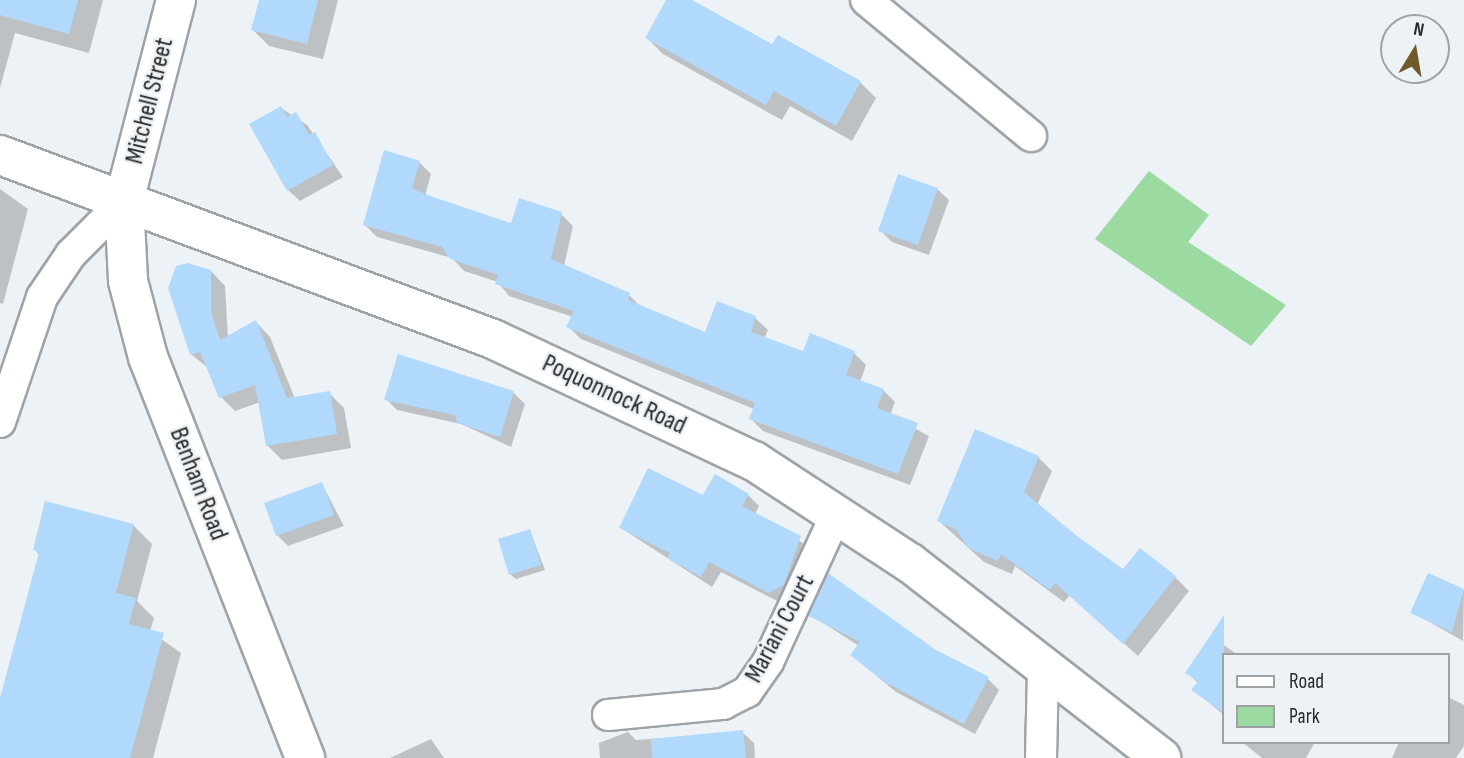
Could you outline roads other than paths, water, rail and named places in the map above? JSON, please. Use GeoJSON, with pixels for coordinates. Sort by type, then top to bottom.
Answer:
{"type":"FeatureCollection","features":[{"type":"Feature","properties":{"kind":"street","name":"Mitchell Street"},"geometry":{"type":"LineString","coordinates":[[124,201],[176,0]]}},
{"type":"Feature","properties":{"kind":"street"},"geometry":{"type":"LineString","coordinates":[[866,0],[1031,136]]}},
{"type":"Feature","properties":{"kind":"street","name":"Poquonnock Road"},"geometry":{"type":"LineString","coordinates":[[0,155],[493,339],[754,460],[837,513],[1161,758]]}},
{"type":"Feature","properties":{"kind":"street"},"geometry":{"type":"LineString","coordinates":[[0,422],[41,297],[71,254],[124,201]]}},
{"type":"Feature","properties":{"kind":"street","name":"Benham Road"},"geometry":{"type":"LineString","coordinates":[[124,201],[128,281],[148,357],[305,758]]}},
{"type":"Feature","properties":{"kind":"street","name":"Mariani Court"},"geometry":{"type":"LineString","coordinates":[[608,715],[723,704],[747,692],[768,662],[837,513]]}},
{"type":"Feature","properties":{"kind":"street"},"geometry":{"type":"LineString","coordinates":[[1041,758],[1043,668]]}}]}
